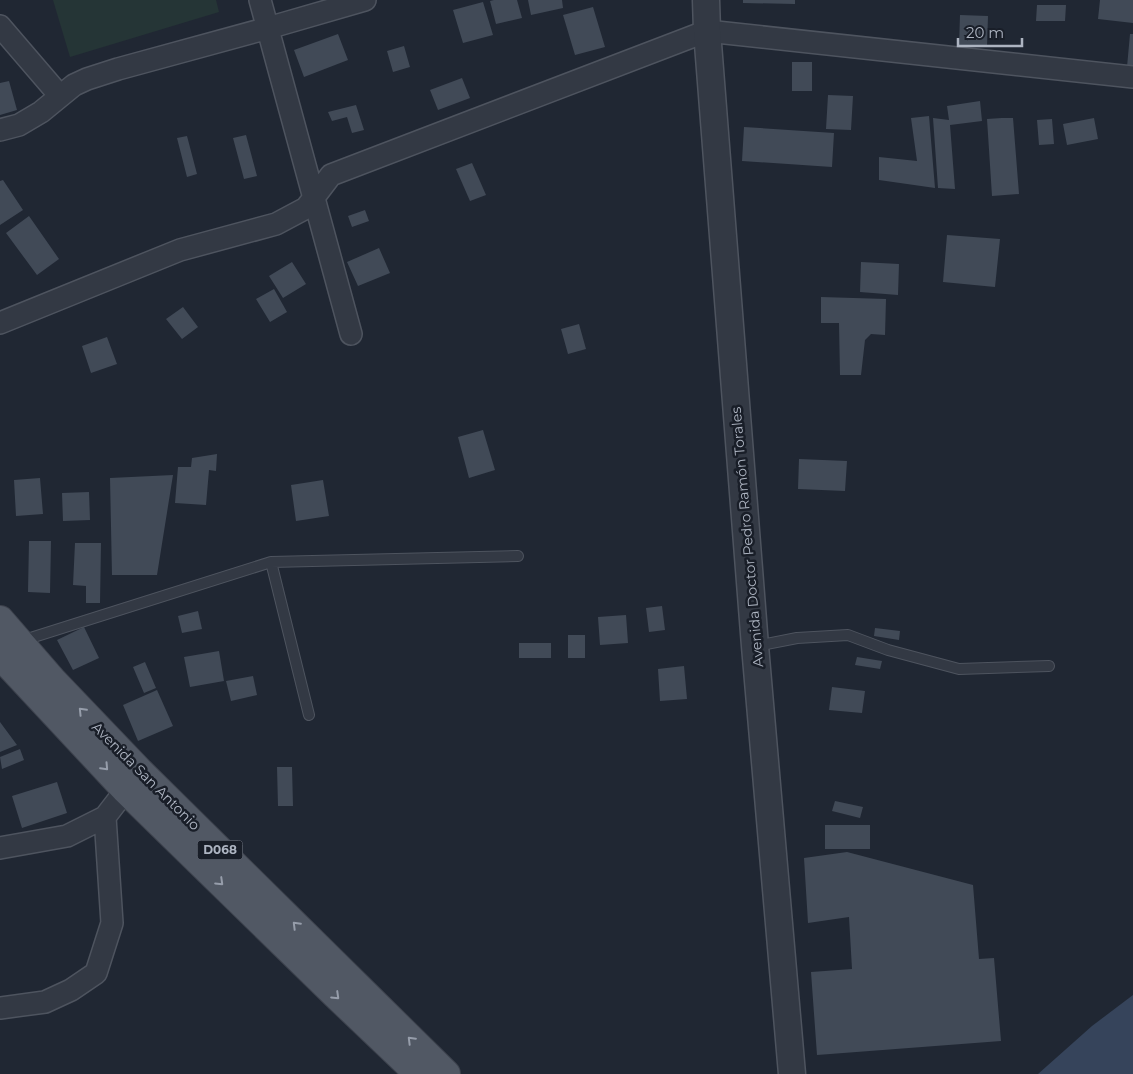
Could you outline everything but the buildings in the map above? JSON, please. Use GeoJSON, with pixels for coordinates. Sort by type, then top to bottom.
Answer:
{"type":"FeatureCollection","features":[{"type":"Feature","properties":{"kind":"main road","name":"Avenida San Antonio"},"geometry":{"type":"LineString","coordinates":[[0,620],[9,648],[335,994],[419,1074]]}},
{"type":"Feature","properties":{"kind":"main road","name":"Avenida San Antonio"},"geometry":{"type":"LineString","coordinates":[[133,781],[446,1074]]}},
{"type":"Feature","properties":{"kind":"street"},"geometry":{"type":"LineString","coordinates":[[260,0],[351,334]]}},
{"type":"Feature","properties":{"kind":"street"},"geometry":{"type":"LineString","coordinates":[[0,130],[19,125],[41,112],[74,85],[118,69],[365,0]]}},
{"type":"Feature","properties":{"kind":"street","name":"Avenida Doctor Pedro Ramón Torales"},"geometry":{"type":"LineString","coordinates":[[706,0],[755,646],[792,1074]]}},
{"type":"Feature","properties":{"kind":"street"},"geometry":{"type":"LineString","coordinates":[[0,26],[60,96]]}},
{"type":"Feature","properties":{"kind":"street"},"geometry":{"type":"LineString","coordinates":[[0,323],[180,250],[276,224],[306,208],[331,175],[707,31],[1133,78]]}},
{"type":"Feature","properties":{"kind":"street"},"geometry":{"type":"LineString","coordinates":[[0,848],[67,836],[105,817],[133,781]]}},
{"type":"Feature","properties":{"kind":"street"},"geometry":{"type":"LineString","coordinates":[[0,1008],[45,1002],[71,990],[96,973],[112,923],[105,817]]}},
{"type":"Feature","properties":{"kind":"lane"},"geometry":{"type":"LineString","coordinates":[[9,648],[271,562],[518,556]]}},
{"type":"Feature","properties":{"kind":"lane"},"geometry":{"type":"LineString","coordinates":[[271,562],[309,715]]}},
{"type":"Feature","properties":{"kind":"lane"},"geometry":{"type":"LineString","coordinates":[[755,646],[797,638],[848,635],[888,650],[959,668],[1049,666]]}},
{"type":"Feature","properties":{"kind":"shaded area"},"geometry":{"type":"Polygon","coordinates":[[[53,0],[216,0],[219,12],[70,57],[53,0]]]}},
{"type":"Feature","properties":{"kind":"water"},"geometry":{"type":"Polygon","coordinates":[[[1133,995],[1133,1074],[1038,1074],[1092,1026],[1133,995]]]}}]}
